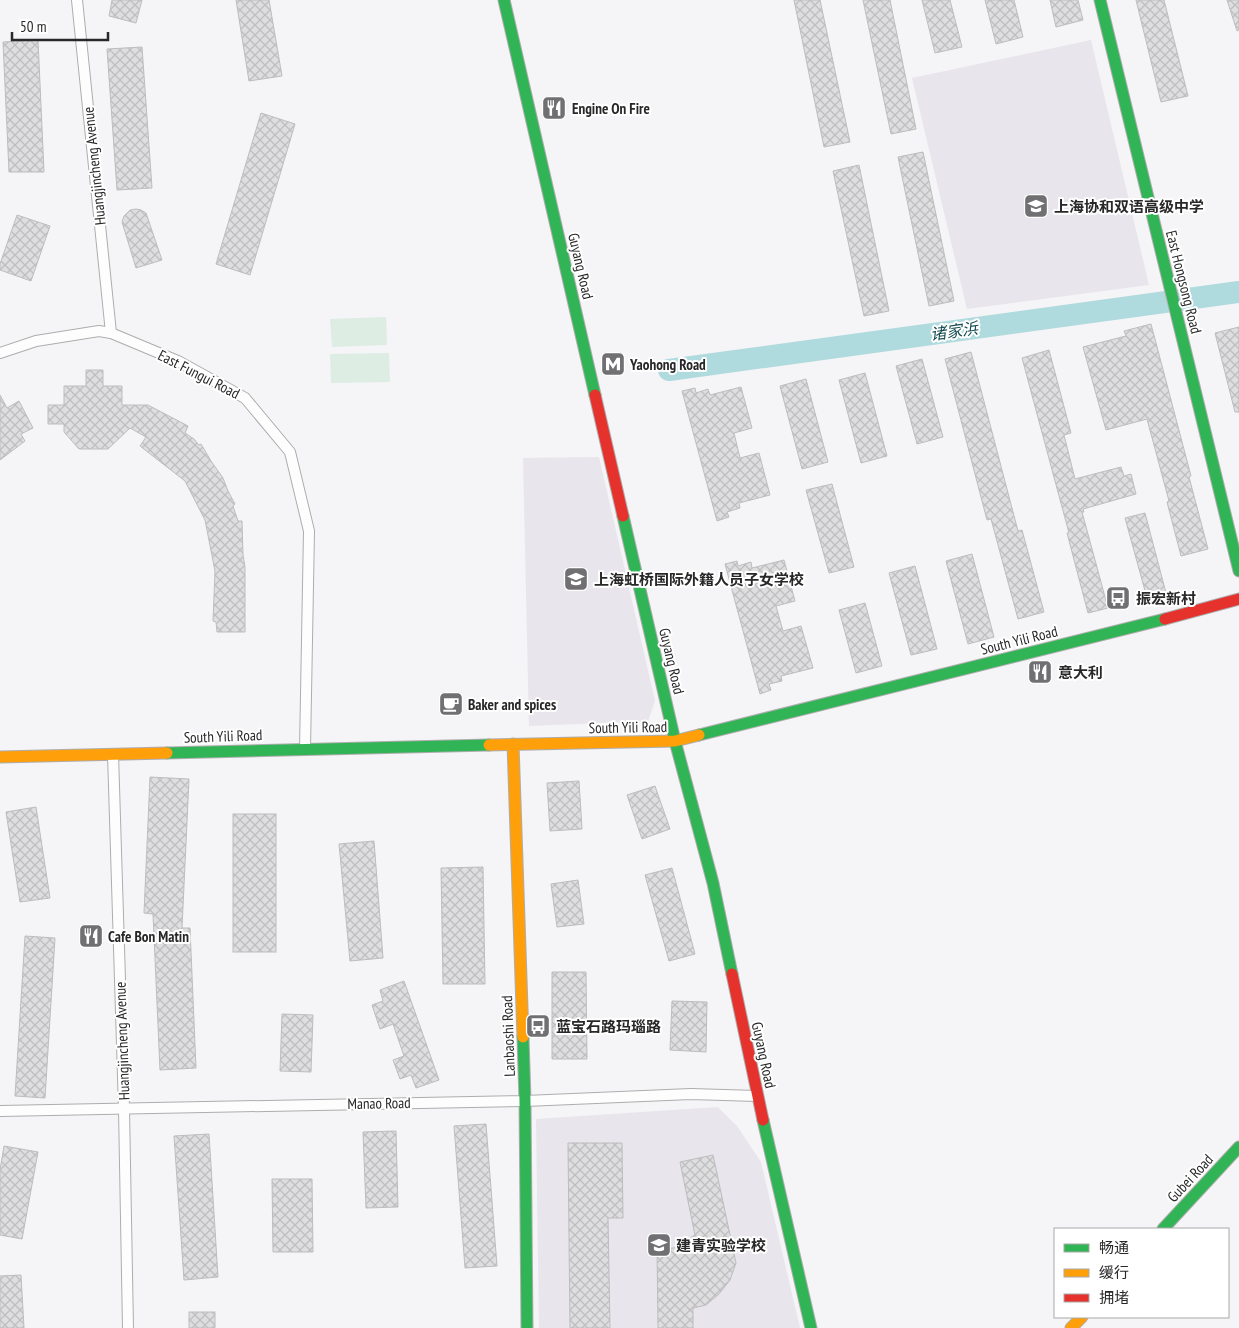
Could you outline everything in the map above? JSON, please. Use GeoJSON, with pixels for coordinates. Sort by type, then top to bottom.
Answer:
{"type":"FeatureCollection","features":[{"type":"Feature","properties":{"kind":"street","name":"Huangjincheng Avenue"},"geometry":{"type":"LineString","coordinates":[[77,0],[111,333]]}},
{"type":"Feature","properties":{"kind":"street","name":"Guyang Road"},"geometry":{"type":"LineString","coordinates":[[504,0],[675,741],[713,883],[757,1096],[811,1328]]}},
{"type":"Feature","properties":{"kind":"street","name":"East Hongsong Road"},"geometry":{"type":"LineString","coordinates":[[1100,0],[1239,571]]}},
{"type":"Feature","properties":{"kind":"street","name":"East Fungui Road"},"geometry":{"type":"LineString","coordinates":[[0,353],[36,341],[100,331],[111,333],[178,361],[245,398],[290,452],[309,531],[305,748]]}},
{"type":"Feature","properties":{"kind":"street","name":"South Yili Road"},"geometry":{"type":"LineString","coordinates":[[0,757],[305,748],[675,741],[1120,631],[1239,599]]}},
{"type":"Feature","properties":{"kind":"street","name":"Lanbaoshi Road"},"geometry":{"type":"LineString","coordinates":[[513,744],[525,1100],[527,1328]]}},
{"type":"Feature","properties":{"kind":"street","name":"Huangjincheng Avenue"},"geometry":{"type":"LineString","coordinates":[[113,754],[124,1109],[128,1328]]}},
{"type":"Feature","properties":{"kind":"street","name":"Manao Road"},"geometry":{"type":"LineString","coordinates":[[0,1111],[525,1100],[691,1094],[757,1096]]}},
{"type":"Feature","properties":{"kind":"street","name":"Gubei Road"},"geometry":{"type":"LineString","coordinates":[[1164,1228],[1239,1146]]}},
{"type":"Feature","properties":{"kind":"street"},"geometry":{"type":"LineString","coordinates":[[1071,1328],[1081,1318]]}},
{"type":"Feature","properties":{"kind":"shaded area","name":"上海协和双语高级中学"},"geometry":{"type":"Polygon","coordinates":[[[1091,40],[1149,285],[967,309],[912,78],[1091,40]]]}},
{"type":"Feature","properties":{"kind":"shaded area"},"geometry":{"type":"Polygon","coordinates":[[[386,317],[387,345],[332,347],[330,319],[386,317]]]}},
{"type":"Feature","properties":{"kind":"shaded area"},"geometry":{"type":"Polygon","coordinates":[[[389,353],[390,382],[331,383],[330,354],[389,353]]]}},
{"type":"Feature","properties":{"kind":"shaded area","name":"上海虹桥国际外籍人员子女学校"},"geometry":{"type":"Polygon","coordinates":[[[599,457],[655,701],[648,721],[529,726],[523,458],[599,457]]]}},
{"type":"Feature","properties":{"kind":"shaded area","name":"建青实验学校"},"geometry":{"type":"Polygon","coordinates":[[[718,1107],[737,1126],[761,1162],[800,1328],[539,1328],[536,1119],[718,1107]]]}},
{"type":"Feature","properties":{"kind":"building"},"geometry":{"type":"Polygon","coordinates":[[[112,0],[142,0],[136,23],[109,16],[112,0]]]}},
{"type":"Feature","properties":{"kind":"building"},"geometry":{"type":"Polygon","coordinates":[[[236,0],[269,0],[282,76],[249,81],[236,0]]]}},
{"type":"Feature","properties":{"kind":"building"},"geometry":{"type":"Polygon","coordinates":[[[794,0],[820,0],[850,142],[824,147],[794,0]]]}},
{"type":"Feature","properties":{"kind":"building"},"geometry":{"type":"Polygon","coordinates":[[[863,0],[890,0],[916,129],[891,134],[863,0]]]}},
{"type":"Feature","properties":{"kind":"building"},"geometry":{"type":"Polygon","coordinates":[[[922,0],[950,0],[962,47],[935,53],[922,0]]]}},
{"type":"Feature","properties":{"kind":"building"},"geometry":{"type":"Polygon","coordinates":[[[985,0],[1014,0],[1023,37],[996,44],[985,0]]]}},
{"type":"Feature","properties":{"kind":"building"},"geometry":{"type":"Polygon","coordinates":[[[1050,0],[1078,0],[1083,20],[1056,27],[1050,0]]]}},
{"type":"Feature","properties":{"kind":"building"},"geometry":{"type":"Polygon","coordinates":[[[1136,0],[1164,0],[1188,96],[1161,102],[1136,0]]]}},
{"type":"Feature","properties":{"kind":"building"},"geometry":{"type":"Polygon","coordinates":[[[1227,0],[1239,0],[1239,30],[1237,31],[1227,0]]]}},
{"type":"Feature","properties":{"kind":"building"},"geometry":{"type":"Polygon","coordinates":[[[38,40],[44,172],[9,172],[3,42],[38,40]]]}},
{"type":"Feature","properties":{"kind":"building"},"geometry":{"type":"Polygon","coordinates":[[[142,47],[152,188],[117,190],[107,49],[142,47]]]}},
{"type":"Feature","properties":{"kind":"building"},"geometry":{"type":"Polygon","coordinates":[[[261,113],[295,124],[250,275],[216,264],[261,113]]]}},
{"type":"Feature","properties":{"kind":"building"},"geometry":{"type":"Polygon","coordinates":[[[923,152],[954,301],[929,306],[898,157],[923,152]]]}},
{"type":"Feature","properties":{"kind":"building"},"geometry":{"type":"Polygon","coordinates":[[[859,165],[889,311],[864,316],[833,171],[859,165]]]}},
{"type":"Feature","properties":{"kind":"building"},"geometry":{"type":"Polygon","coordinates":[[[136,209],[146,213],[162,260],[136,268],[122,222],[124,216],[130,210],[136,209]]]}},
{"type":"Feature","properties":{"kind":"building"},"geometry":{"type":"Polygon","coordinates":[[[17,215],[50,226],[31,281],[0,270],[0,264],[17,215]]]}},
{"type":"Feature","properties":{"kind":"building"},"geometry":{"type":"Polygon","coordinates":[[[1151,324],[1208,549],[1181,556],[1167,502],[1169,501],[1147,419],[1106,430],[1083,347],[1126,336],[1124,331],[1151,324]]]}},
{"type":"Feature","properties":{"kind":"building"},"geometry":{"type":"Polygon","coordinates":[[[1239,327],[1239,412],[1235,412],[1215,333],[1239,327]]]}},
{"type":"Feature","properties":{"kind":"building"},"geometry":{"type":"Polygon","coordinates":[[[1049,350],[1071,433],[1064,435],[1075,479],[1121,467],[1124,476],[1131,474],[1136,494],[1083,509],[1084,512],[1082,512],[1108,608],[1088,613],[1067,533],[1069,533],[1022,358],[1049,350]]]}},
{"type":"Feature","properties":{"kind":"building"},"geometry":{"type":"Polygon","coordinates":[[[971,352],[1018,531],[1022,530],[1044,612],[1018,619],[991,519],[987,520],[945,359],[971,352]]]}},
{"type":"Feature","properties":{"kind":"building"},"geometry":{"type":"Polygon","coordinates":[[[922,359],[943,437],[917,444],[896,366],[922,359]]]}},
{"type":"Feature","properties":{"kind":"building"},"geometry":{"type":"Polygon","coordinates":[[[86,370],[103,370],[103,386],[122,386],[122,405],[148,405],[188,426],[185,433],[199,445],[201,444],[223,478],[235,504],[233,506],[238,521],[242,521],[245,567],[245,632],[217,632],[216,622],[213,621],[215,571],[205,520],[185,481],[140,446],[146,437],[130,428],[108,449],[79,449],[64,432],[64,424],[48,424],[48,405],[64,405],[64,386],[86,386],[86,370]]]}},
{"type":"Feature","properties":{"kind":"building"},"geometry":{"type":"Polygon","coordinates":[[[865,373],[887,456],[861,463],[839,380],[865,373]]]}},
{"type":"Feature","properties":{"kind":"building"},"geometry":{"type":"Polygon","coordinates":[[[806,379],[828,462],[802,469],[780,386],[806,379]]]}},
{"type":"Feature","properties":{"kind":"building"},"geometry":{"type":"Polygon","coordinates":[[[741,387],[752,428],[734,433],[740,458],[759,453],[770,495],[739,503],[740,508],[727,512],[729,517],[717,521],[682,391],[695,388],[696,393],[708,389],[710,395],[741,387]]]}},
{"type":"Feature","properties":{"kind":"building"},"geometry":{"type":"Polygon","coordinates":[[[0,395],[7,408],[19,401],[33,428],[21,434],[25,441],[0,460],[0,395]]]}},
{"type":"Feature","properties":{"kind":"building"},"geometry":{"type":"Polygon","coordinates":[[[832,484],[854,567],[829,573],[806,490],[832,484]]]}},
{"type":"Feature","properties":{"kind":"building"},"geometry":{"type":"Polygon","coordinates":[[[1145,513],[1166,593],[1147,598],[1125,518],[1145,513]]]}},
{"type":"Feature","properties":{"kind":"building"},"geometry":{"type":"Polygon","coordinates":[[[972,554],[994,637],[968,644],[946,561],[972,554]]]}},
{"type":"Feature","properties":{"kind":"building"},"geometry":{"type":"Polygon","coordinates":[[[784,560],[795,601],[776,606],[783,631],[801,626],[813,668],[781,676],[782,681],[769,684],[771,690],[760,694],[725,564],[737,561],[738,566],[751,562],[752,568],[784,560]]]}},
{"type":"Feature","properties":{"kind":"building"},"geometry":{"type":"Polygon","coordinates":[[[915,566],[937,649],[911,655],[889,573],[915,566]]]}},
{"type":"Feature","properties":{"kind":"building"},"geometry":{"type":"Polygon","coordinates":[[[865,603],[882,666],[856,673],[839,610],[865,603]]]}},
{"type":"Feature","properties":{"kind":"building"},"geometry":{"type":"Polygon","coordinates":[[[150,777],[189,779],[182,928],[190,928],[196,1068],[160,1070],[153,914],[144,913],[150,777]]]}},
{"type":"Feature","properties":{"kind":"building"},"geometry":{"type":"Polygon","coordinates":[[[579,781],[582,829],[550,831],[547,783],[579,781]]]}},
{"type":"Feature","properties":{"kind":"building"},"geometry":{"type":"Polygon","coordinates":[[[655,786],[670,829],[642,839],[627,795],[655,786]]]}},
{"type":"Feature","properties":{"kind":"building"},"geometry":{"type":"Polygon","coordinates":[[[36,807],[50,898],[20,902],[6,812],[36,807]]]}},
{"type":"Feature","properties":{"kind":"building"},"geometry":{"type":"Polygon","coordinates":[[[233,814],[276,814],[276,952],[233,952],[233,814]]]}},
{"type":"Feature","properties":{"kind":"building"},"geometry":{"type":"Polygon","coordinates":[[[374,841],[383,958],[350,961],[339,844],[374,841]]]}},
{"type":"Feature","properties":{"kind":"building"},"geometry":{"type":"Polygon","coordinates":[[[483,867],[485,984],[443,984],[441,868],[483,867]]]}},
{"type":"Feature","properties":{"kind":"building"},"geometry":{"type":"Polygon","coordinates":[[[672,868],[695,954],[669,961],[645,875],[672,868]]]}},
{"type":"Feature","properties":{"kind":"building"},"geometry":{"type":"Polygon","coordinates":[[[578,880],[584,924],[557,927],[551,884],[578,880]]]}},
{"type":"Feature","properties":{"kind":"building"},"geometry":{"type":"Polygon","coordinates":[[[25,936],[55,938],[45,1098],[15,1096],[25,936]]]}},
{"type":"Feature","properties":{"kind":"building"},"geometry":{"type":"Polygon","coordinates":[[[552,972],[586,972],[587,1059],[552,1059],[552,972]]]}},
{"type":"Feature","properties":{"kind":"building"},"geometry":{"type":"Polygon","coordinates":[[[404,981],[439,1080],[416,1088],[411,1075],[400,1079],[393,1060],[404,1056],[393,1024],[380,1029],[372,1005],[383,1001],[380,990],[404,981]]]}},
{"type":"Feature","properties":{"kind":"building"},"geometry":{"type":"Polygon","coordinates":[[[672,1001],[707,1002],[706,1052],[670,1050],[672,1001]]]}},
{"type":"Feature","properties":{"kind":"building"},"geometry":{"type":"Polygon","coordinates":[[[282,1014],[313,1015],[311,1072],[280,1071],[282,1014]]]}},
{"type":"Feature","properties":{"kind":"building"},"geometry":{"type":"Polygon","coordinates":[[[486,1124],[497,1266],[465,1268],[454,1126],[486,1124]]]}},
{"type":"Feature","properties":{"kind":"building"},"geometry":{"type":"Polygon","coordinates":[[[396,1131],[398,1207],[366,1208],[363,1132],[396,1131]]]}},
{"type":"Feature","properties":{"kind":"building"},"geometry":{"type":"Polygon","coordinates":[[[209,1134],[218,1277],[184,1280],[174,1136],[209,1134]]]}},
{"type":"Feature","properties":{"kind":"building"},"geometry":{"type":"Polygon","coordinates":[[[568,1143],[622,1143],[623,1218],[608,1218],[610,1328],[570,1328],[568,1143]]]}},
{"type":"Feature","properties":{"kind":"building"},"geometry":{"type":"Polygon","coordinates":[[[4,1146],[38,1152],[22,1239],[0,1235],[0,1170],[4,1146]]]}},
{"type":"Feature","properties":{"kind":"building"},"geometry":{"type":"Polygon","coordinates":[[[713,1155],[736,1263],[730,1280],[719,1294],[706,1305],[693,1308],[693,1328],[658,1328],[657,1248],[674,1248],[695,1235],[680,1162],[713,1155]]]}},
{"type":"Feature","properties":{"kind":"building"},"geometry":{"type":"Polygon","coordinates":[[[272,1179],[312,1179],[313,1252],[273,1252],[272,1179]]]}},
{"type":"Feature","properties":{"kind":"building"},"geometry":{"type":"Polygon","coordinates":[[[21,1275],[24,1328],[0,1328],[0,1276],[21,1275]]]}},
{"type":"Feature","properties":{"kind":"building"},"geometry":{"type":"Polygon","coordinates":[[[189,1312],[215,1312],[215,1328],[189,1328],[189,1312]]]}},
{"type":"Feature","properties":{"kind":"waterway","name":"诸家浜"},"geometry":{"type":"LineString","coordinates":[[669,370],[1239,292]]}},
{"type":"Feature","properties":{"kind":"traffic: fast"},"geometry":{"type":"LineString","coordinates":[[504,0],[595,395]]}},
{"type":"Feature","properties":{"kind":"traffic: fast"},"geometry":{"type":"LineString","coordinates":[[1100,0],[1239,571]]}},
{"type":"Feature","properties":{"kind":"traffic: fast"},"geometry":{"type":"LineString","coordinates":[[623,516],[675,741],[713,883],[732,974]]}},
{"type":"Feature","properties":{"kind":"traffic: fast"},"geometry":{"type":"LineString","coordinates":[[699,735],[1165,619]]}},
{"type":"Feature","properties":{"kind":"traffic: fast"},"geometry":{"type":"LineString","coordinates":[[167,753],[489,745]]}},
{"type":"Feature","properties":{"kind":"traffic: fast"},"geometry":{"type":"LineString","coordinates":[[523,1037],[527,1328]]}},
{"type":"Feature","properties":{"kind":"traffic: fast"},"geometry":{"type":"LineString","coordinates":[[763,1120],[811,1328]]}},
{"type":"Feature","properties":{"kind":"traffic: fast"},"geometry":{"type":"LineString","coordinates":[[1164,1228],[1239,1147]]}},
{"type":"Feature","properties":{"kind":"traffic: slow"},"geometry":{"type":"LineString","coordinates":[[489,745],[675,741],[699,735]]}},
{"type":"Feature","properties":{"kind":"traffic: slow"},"geometry":{"type":"LineString","coordinates":[[513,744],[523,1037]]}},
{"type":"Feature","properties":{"kind":"traffic: slow"},"geometry":{"type":"LineString","coordinates":[[0,757],[167,753]]}},
{"type":"Feature","properties":{"kind":"traffic: slow"},"geometry":{"type":"LineString","coordinates":[[1071,1328],[1081,1318]]}},
{"type":"Feature","properties":{"kind":"traffic: jam"},"geometry":{"type":"LineString","coordinates":[[595,395],[623,516]]}},
{"type":"Feature","properties":{"kind":"traffic: jam"},"geometry":{"type":"LineString","coordinates":[[1165,619],[1239,599]]}},
{"type":"Feature","properties":{"kind":"traffic: jam"},"geometry":{"type":"LineString","coordinates":[[732,974],[763,1120]]}},
{"type":"Feature","properties":{"kind":"place","name":"Engine On Fire"},"geometry":{"type":"Point","coordinates":[554,108]}},
{"type":"Feature","properties":{"kind":"place","name":"上海协和双语高级中学"},"geometry":{"type":"Point","coordinates":[1036,206]}},
{"type":"Feature","properties":{"kind":"place","name":"Yaohong Road"},"geometry":{"type":"Point","coordinates":[613,364]}},
{"type":"Feature","properties":{"kind":"place","name":"上海虹桥国际外籍人员子女学校"},"geometry":{"type":"Point","coordinates":[576,579]}},
{"type":"Feature","properties":{"kind":"place","name":"振宏新村"},"geometry":{"type":"Point","coordinates":[1118,598]}},
{"type":"Feature","properties":{"kind":"place","name":"意大利"},"geometry":{"type":"Point","coordinates":[1040,672]}},
{"type":"Feature","properties":{"kind":"place","name":"Baker and spices"},"geometry":{"type":"Point","coordinates":[451,704]}},
{"type":"Feature","properties":{"kind":"place","name":"Cafe Bon Matin"},"geometry":{"type":"Point","coordinates":[91,936]}},
{"type":"Feature","properties":{"kind":"place","name":"蓝宝石路玛瑙路"},"geometry":{"type":"Point","coordinates":[538,1026]}},
{"type":"Feature","properties":{"kind":"place","name":"建青实验学校"},"geometry":{"type":"Point","coordinates":[659,1245]}}]}
